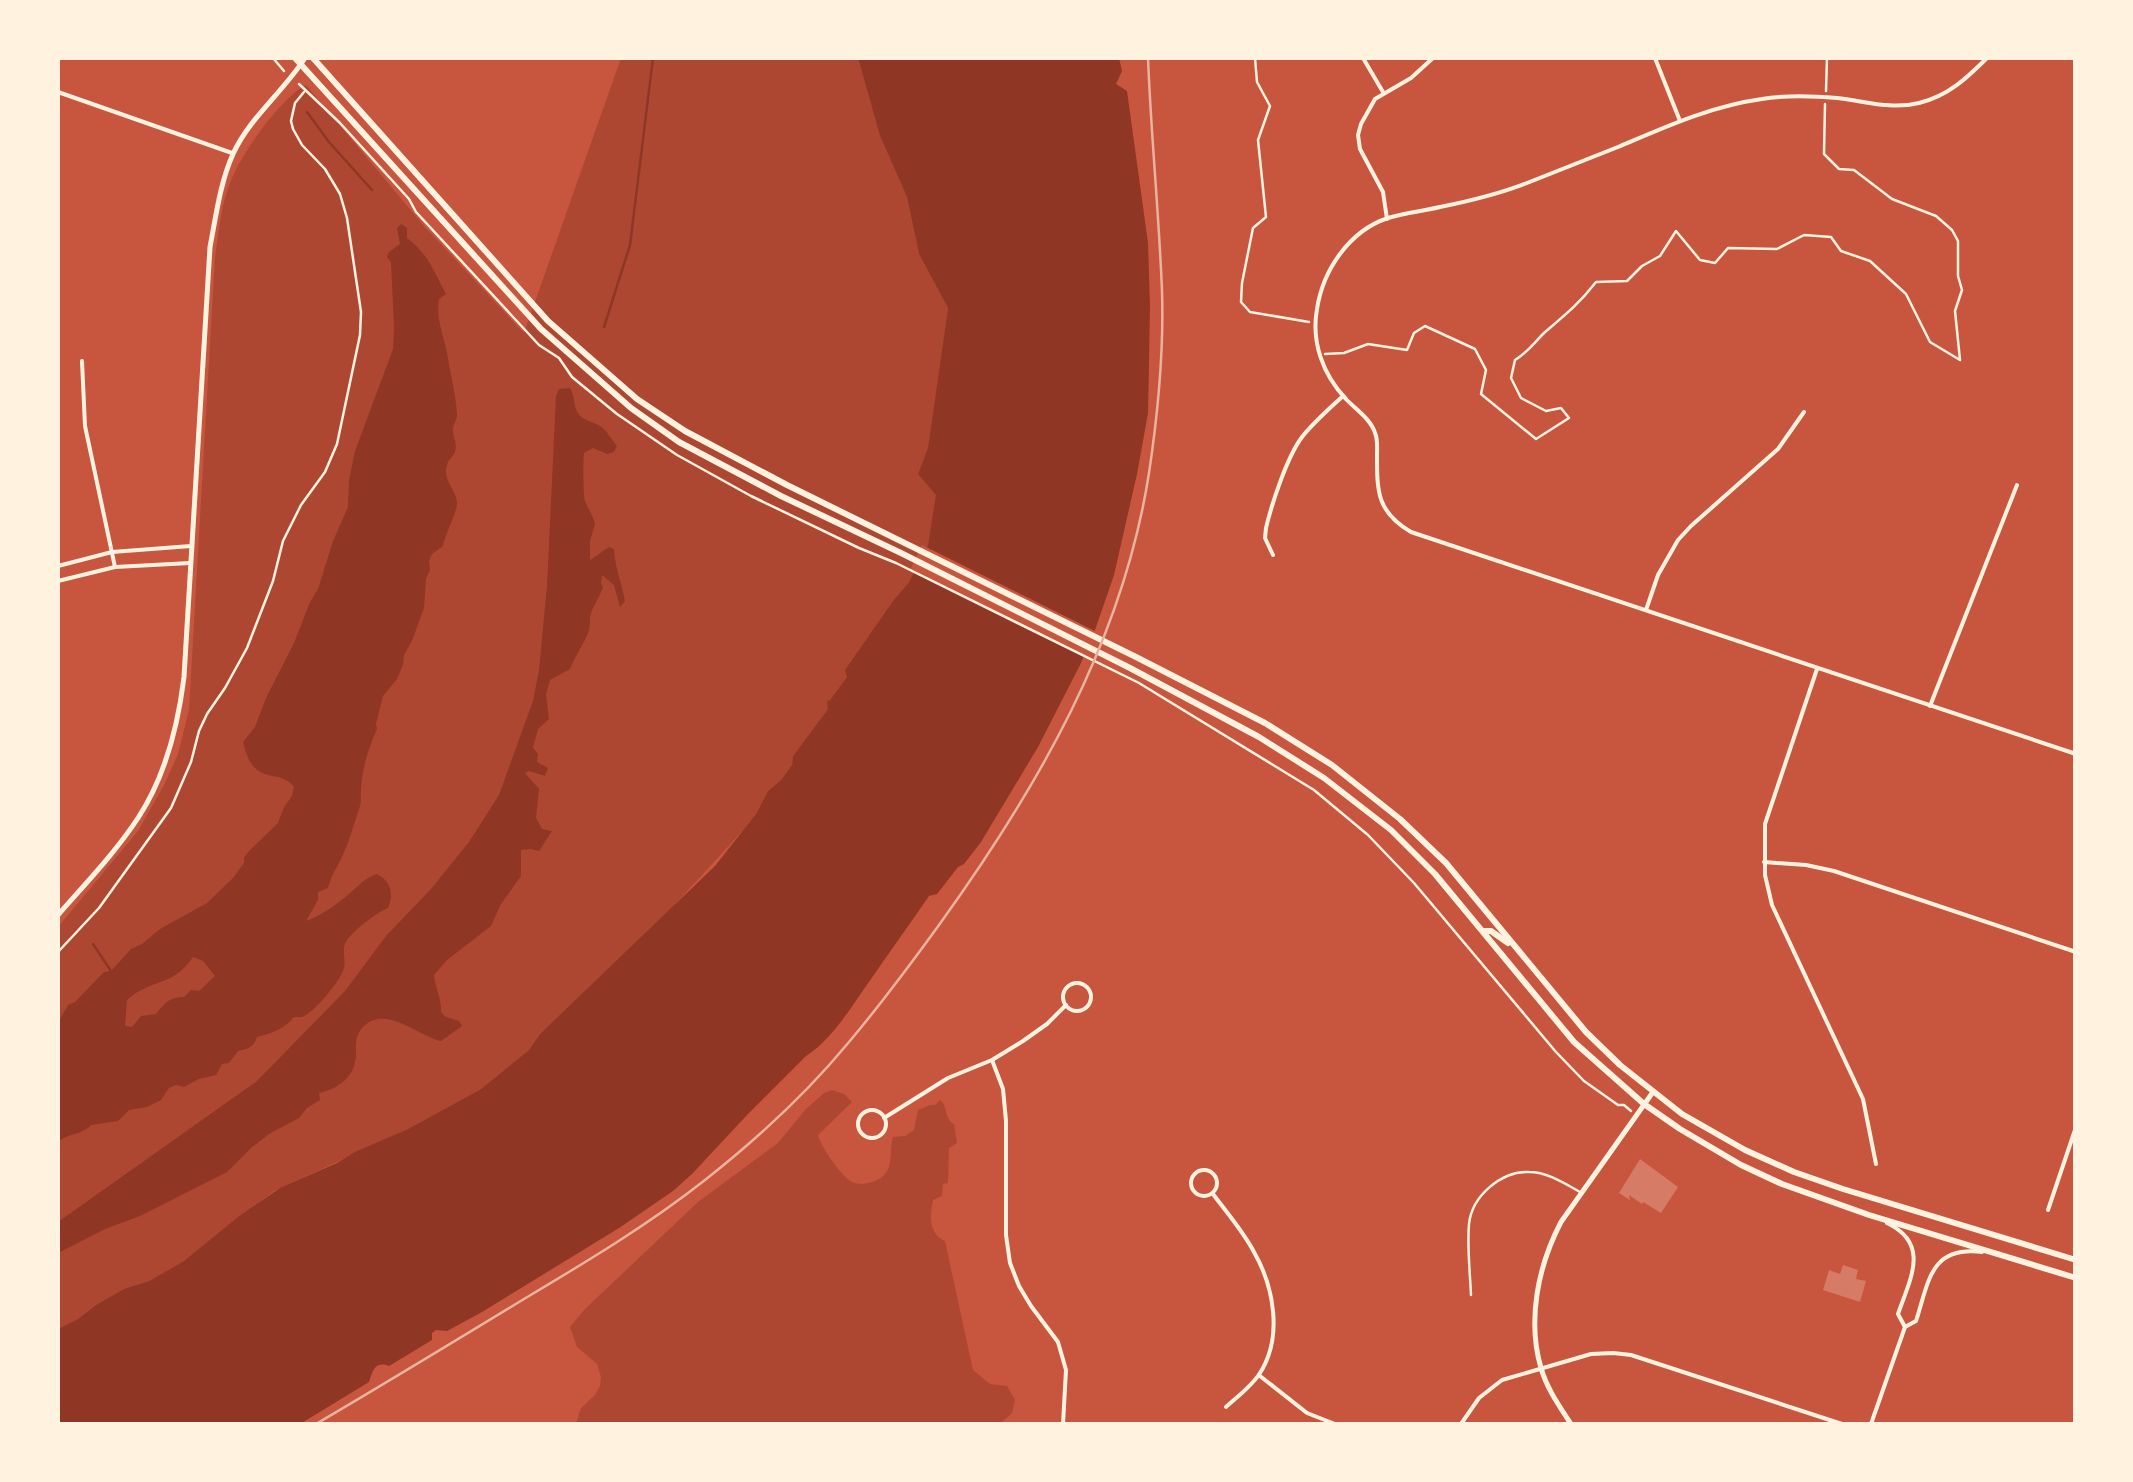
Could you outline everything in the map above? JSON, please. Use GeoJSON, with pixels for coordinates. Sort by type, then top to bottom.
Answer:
{"type":"FeatureCollection","features":[{"type":"Feature","properties":{"kind":"main road"},"geometry":{"type":"LineString","coordinates":[[313,58],[548,321],[637,399],[684,431],[786,485],[1136,657],[1264,723],[1332,765],[1372,794],[1446,863],[1586,1032],[1653,1092],[1712,1133],[1794,1172],[2076,1260]]}},
{"type":"Feature","properties":{"kind":"main road"},"geometry":{"type":"LineString","coordinates":[[300,60],[541,329],[630,408],[679,442],[781,496],[1130,668],[1286,753],[1363,807],[1413,850],[1574,1042],[1644,1104],[1703,1144],[1782,1184],[2076,1278]]}},
{"type":"Feature","properties":{"kind":"main road"},"geometry":{"type":"LineString","coordinates":[[1482,931],[1490,931],[1517,949]]}},
{"type":"Feature","properties":{"kind":"street"},"geometry":{"type":"LineString","coordinates":[[1362,58],[1384,92]]}},
{"type":"Feature","properties":{"kind":"street"},"geometry":{"type":"LineString","coordinates":[[1387,219],[1383,192],[1360,149],[1361,124],[1384,92],[1410,78],[1433,58]]}},
{"type":"Feature","properties":{"kind":"street"},"geometry":{"type":"LineString","coordinates":[[1655,58],[1680,120]]}},
{"type":"Feature","properties":{"kind":"street"},"geometry":{"type":"LineString","coordinates":[[1987,58],[1957,86],[1916,104],[1878,105],[1800,96],[1761,99],[1680,120],[1501,193],[1387,219],[1364,231],[1342,251],[1325,278],[1316,320],[1320,354],[1327,374],[1375,432],[1379,494],[1394,522],[1410,532],[2076,754]]}},
{"type":"Feature","properties":{"kind":"street"},"geometry":{"type":"LineString","coordinates":[[58,915],[140,815],[170,749],[184,677],[210,247],[234,153],[300,60]]}},
{"type":"Feature","properties":{"kind":"street"},"geometry":{"type":"LineString","coordinates":[[58,92],[234,153]]}},
{"type":"Feature","properties":{"kind":"street"},"geometry":{"type":"LineString","coordinates":[[82,361],[84,426],[115,567]]}},
{"type":"Feature","properties":{"kind":"street"},"geometry":{"type":"LineString","coordinates":[[1274,556],[1265,538],[1266,528],[1291,456],[1312,424],[1343,396]]}},
{"type":"Feature","properties":{"kind":"street"},"geometry":{"type":"LineString","coordinates":[[1646,610],[1658,574],[1678,540],[1778,449],[1804,412]]}},
{"type":"Feature","properties":{"kind":"street"},"geometry":{"type":"LineString","coordinates":[[1930,706],[2017,485]]}},
{"type":"Feature","properties":{"kind":"street"},"geometry":{"type":"LineString","coordinates":[[58,566],[112,552],[191,546]]}},
{"type":"Feature","properties":{"kind":"street"},"geometry":{"type":"LineString","coordinates":[[58,581],[115,567],[190,563]]}},
{"type":"Feature","properties":{"kind":"street"},"geometry":{"type":"LineString","coordinates":[[1816,669],[1765,824],[1764,862],[1772,905],[1863,1099],[1876,1164]]}},
{"type":"Feature","properties":{"kind":"street"},"geometry":{"type":"LineString","coordinates":[[1764,862],[1834,872],[2076,952]]}},
{"type":"Feature","properties":{"kind":"street"},"geometry":{"type":"LineString","coordinates":[[1080,984],[1087,989],[1090,997],[1085,1008],[1077,1011],[1066,1006],[1063,996],[1070,985],[1080,984]]}},
{"type":"Feature","properties":{"kind":"street"},"geometry":{"type":"LineString","coordinates":[[884,1118],[948,1078],[992,1060],[1066,1006]]}},
{"type":"Feature","properties":{"kind":"street"},"geometry":{"type":"LineString","coordinates":[[992,1060],[1003,1089],[1006,1122],[1006,1235],[1010,1263],[1031,1306],[1058,1342],[1066,1370],[1063,1424]]}},
{"type":"Feature","properties":{"kind":"street"},"geometry":{"type":"LineString","coordinates":[[1571,1424],[1541,1368],[1536,1322],[1541,1270],[1560,1222],[1653,1092]]}},
{"type":"Feature","properties":{"kind":"street"},"geometry":{"type":"LineString","coordinates":[[873,1110],[884,1118],[881,1135],[868,1138],[860,1133],[858,1120],[864,1113],[873,1110]]}},
{"type":"Feature","properties":{"kind":"street"},"geometry":{"type":"LineString","coordinates":[[2048,1210],[2076,1127]]}},
{"type":"Feature","properties":{"kind":"street"},"geometry":{"type":"LineString","coordinates":[[1205,1170],[1216,1176],[1218,1186],[1213,1194],[1201,1196],[1194,1192],[1191,1184],[1196,1172],[1205,1170]]}},
{"type":"Feature","properties":{"kind":"street"},"geometry":{"type":"LineString","coordinates":[[1213,1194],[1255,1253],[1268,1286],[1274,1318],[1271,1348],[1259,1375],[1226,1407]]}},
{"type":"Feature","properties":{"kind":"street"},"geometry":{"type":"LineString","coordinates":[[1870,1215],[1900,1230],[1911,1241],[1912,1270],[1898,1314],[1905,1327]]}},
{"type":"Feature","properties":{"kind":"street"},"geometry":{"type":"LineString","coordinates":[[1870,1424],[1905,1327],[1916,1321],[1939,1262],[1965,1250],[1992,1254]]}},
{"type":"Feature","properties":{"kind":"street"},"geometry":{"type":"LineString","coordinates":[[1461,1424],[1479,1398],[1502,1380],[1590,1354],[1613,1353],[1631,1355],[1842,1424]]}},
{"type":"Feature","properties":{"kind":"street"},"geometry":{"type":"LineString","coordinates":[[1259,1375],[1307,1413],[1335,1424]]}},
{"type":"Feature","properties":{"kind":"lane"},"geometry":{"type":"LineString","coordinates":[[1471,1296],[1469,1222],[1488,1188],[1506,1176],[1525,1171],[1550,1176],[1581,1192]]}},
{"type":"Feature","properties":{"kind":"path"},"geometry":{"type":"LineString","coordinates":[[273,58],[284,71]]}},
{"type":"Feature","properties":{"kind":"path"},"geometry":{"type":"LineString","coordinates":[[1255,58],[1257,82],[1270,106],[1258,140],[1266,217],[1253,228],[1242,302],[1250,312],[1316,320]]}},
{"type":"Feature","properties":{"kind":"path"},"geometry":{"type":"LineString","coordinates":[[1320,354],[1344,354],[1368,344],[1407,350],[1414,334],[1425,326],[1474,348],[1486,370],[1481,394],[1536,440],[1569,418],[1560,408],[1546,411],[1522,398],[1511,378],[1515,360],[1577,306],[1596,282],[1626,282],[1660,256],[1676,231],[1700,260],[1715,263],[1728,248],[1777,249],[1804,235],[1831,237],[1841,252],[1870,261],[1906,294],[1930,342],[1960,360],[1956,311],[1962,290],[1958,241],[1936,216],[1892,200],[1854,170],[1840,170],[1824,154],[1827,58]]}},
{"type":"Feature","properties":{"kind":"path"},"geometry":{"type":"LineString","coordinates":[[58,952],[99,908],[171,808],[198,731],[246,648],[273,580],[283,541],[301,505],[325,472],[337,444],[362,312],[340,194],[293,129],[294,103],[306,90]]}},
{"type":"Feature","properties":{"kind":"path"},"geometry":{"type":"LineString","coordinates":[[896,563],[1126,677],[1314,790],[1368,836],[1438,910],[1584,1081],[1636,1114]]}},
{"type":"Feature","properties":{"kind":"shaded area"},"geometry":{"type":"Polygon","coordinates":[[[621,58],[858,58],[880,136],[907,197],[919,254],[948,308],[928,449],[918,474],[937,495],[928,545],[909,582],[873,631],[828,709],[793,756],[792,765],[768,791],[745,828],[658,923],[540,1034],[529,1050],[481,1089],[408,1129],[274,1191],[184,1261],[149,1281],[125,1289],[58,1329],[58,927],[138,831],[178,754],[189,710],[215,257],[232,178],[264,126],[306,85],[424,226],[524,333],[621,58]]]}},
{"type":"Feature","properties":{"kind":"shaded area"},"geometry":{"type":"Polygon","coordinates":[[[858,58],[1119,58],[1122,71],[1116,84],[1127,91],[1148,243],[1148,413],[1114,575],[1080,665],[1038,747],[981,842],[937,894],[929,896],[834,1031],[673,1191],[482,1312],[447,1331],[436,1330],[432,1340],[389,1366],[378,1366],[369,1382],[300,1424],[58,1424],[58,1329],[124,1289],[149,1281],[184,1261],[280,1188],[408,1129],[481,1089],[529,1050],[540,1034],[715,866],[756,814],[768,791],[792,765],[793,756],[828,709],[827,701],[847,677],[845,670],[909,582],[928,545],[936,495],[918,474],[928,448],[948,308],[919,254],[907,197],[880,136],[858,58]]]}},
{"type":"Feature","properties":{"kind":"shaded area"},"geometry":{"type":"Polygon","coordinates":[[[401,224],[407,228],[407,238],[426,257],[446,294],[439,299],[438,313],[457,415],[453,429],[456,448],[446,470],[457,506],[443,546],[429,561],[424,608],[403,665],[383,696],[349,840],[328,888],[318,892],[318,900],[306,921],[377,874],[390,888],[388,908],[348,940],[342,973],[307,1014],[257,1037],[250,1047],[222,1064],[216,1075],[184,1087],[176,1085],[147,1107],[129,1110],[118,1121],[91,1125],[58,1142],[58,1023],[68,1005],[104,972],[111,971],[131,949],[207,903],[233,878],[249,851],[278,823],[292,796],[294,787],[288,781],[253,766],[243,742],[255,727],[294,643],[348,507],[355,451],[393,349],[391,262],[387,257],[400,244],[397,228],[401,224]],[[193,957],[177,974],[127,1000],[125,1026],[132,1027],[141,1016],[156,1014],[171,999],[184,997],[191,990],[199,991],[215,976],[203,961],[193,957]]]}},
{"type":"Feature","properties":{"kind":"shaded area"},"geometry":{"type":"Polygon","coordinates":[[[570,388],[580,416],[602,428],[617,446],[607,454],[593,448],[584,453],[584,493],[595,524],[590,560],[609,547],[614,549],[625,601],[620,607],[614,585],[602,575],[603,587],[584,642],[570,669],[550,680],[546,694],[549,719],[538,729],[533,748],[538,754],[537,762],[548,768],[545,776],[525,773],[539,789],[536,818],[542,829],[552,831],[539,851],[521,850],[521,876],[491,926],[434,975],[441,1012],[462,1026],[441,1041],[391,1020],[371,1021],[359,1033],[354,1067],[346,1079],[319,1093],[320,1100],[299,1118],[269,1134],[227,1172],[58,1253],[58,1222],[257,1081],[345,991],[386,936],[469,842],[499,795],[533,701],[539,670],[556,396],[559,389],[570,388]]]}},
{"type":"Feature","properties":{"kind":"shaded area"},"geometry":{"type":"Polygon","coordinates":[[[832,1090],[852,1102],[818,1135],[842,1174],[859,1184],[883,1176],[890,1163],[893,1137],[914,1130],[918,1110],[940,1100],[954,1124],[957,1143],[949,1148],[948,1183],[943,1184],[942,1196],[933,1200],[932,1224],[945,1241],[973,1370],[990,1384],[1007,1386],[1015,1400],[1012,1413],[1000,1424],[576,1424],[581,1408],[600,1386],[601,1377],[597,1364],[577,1347],[570,1327],[698,1202],[778,1143],[805,1110],[832,1090]]]}},
{"type":"Feature","properties":{"kind":"pier"},"geometry":{"type":"Polygon","coordinates":[[[922,545],[1099,633],[1089,658],[910,570],[922,545]]]}},
{"type":"Feature","properties":{"kind":"building"},"geometry":{"type":"Polygon","coordinates":[[[1640,1159],[1678,1187],[1661,1213],[1619,1193],[1640,1159]]]}},
{"type":"Feature","properties":{"kind":"building"},"geometry":{"type":"Polygon","coordinates":[[[1843,1265],[1858,1270],[1856,1279],[1866,1281],[1860,1302],[1823,1290],[1829,1270],[1840,1274],[1843,1265]]]}},
{"type":"Feature","properties":{"kind":"waterway"},"geometry":{"type":"LineString","coordinates":[[604,327],[630,245],[653,58]]}},
{"type":"Feature","properties":{"kind":"waterway"},"geometry":{"type":"LineString","coordinates":[[307,112],[372,190]]}},
{"type":"Feature","properties":{"kind":"waterway"},"geometry":{"type":"LineString","coordinates":[[93,944],[111,971]]}},
{"type":"Feature","properties":{"kind":"railway"},"geometry":{"type":"LineString","coordinates":[[316,1424],[616,1242],[683,1197],[744,1148],[799,1097],[861,1028],[939,925],[1010,821],[1042,767],[1097,654],[1137,535],[1149,473],[1160,382],[1162,314],[1148,58]]}}]}
